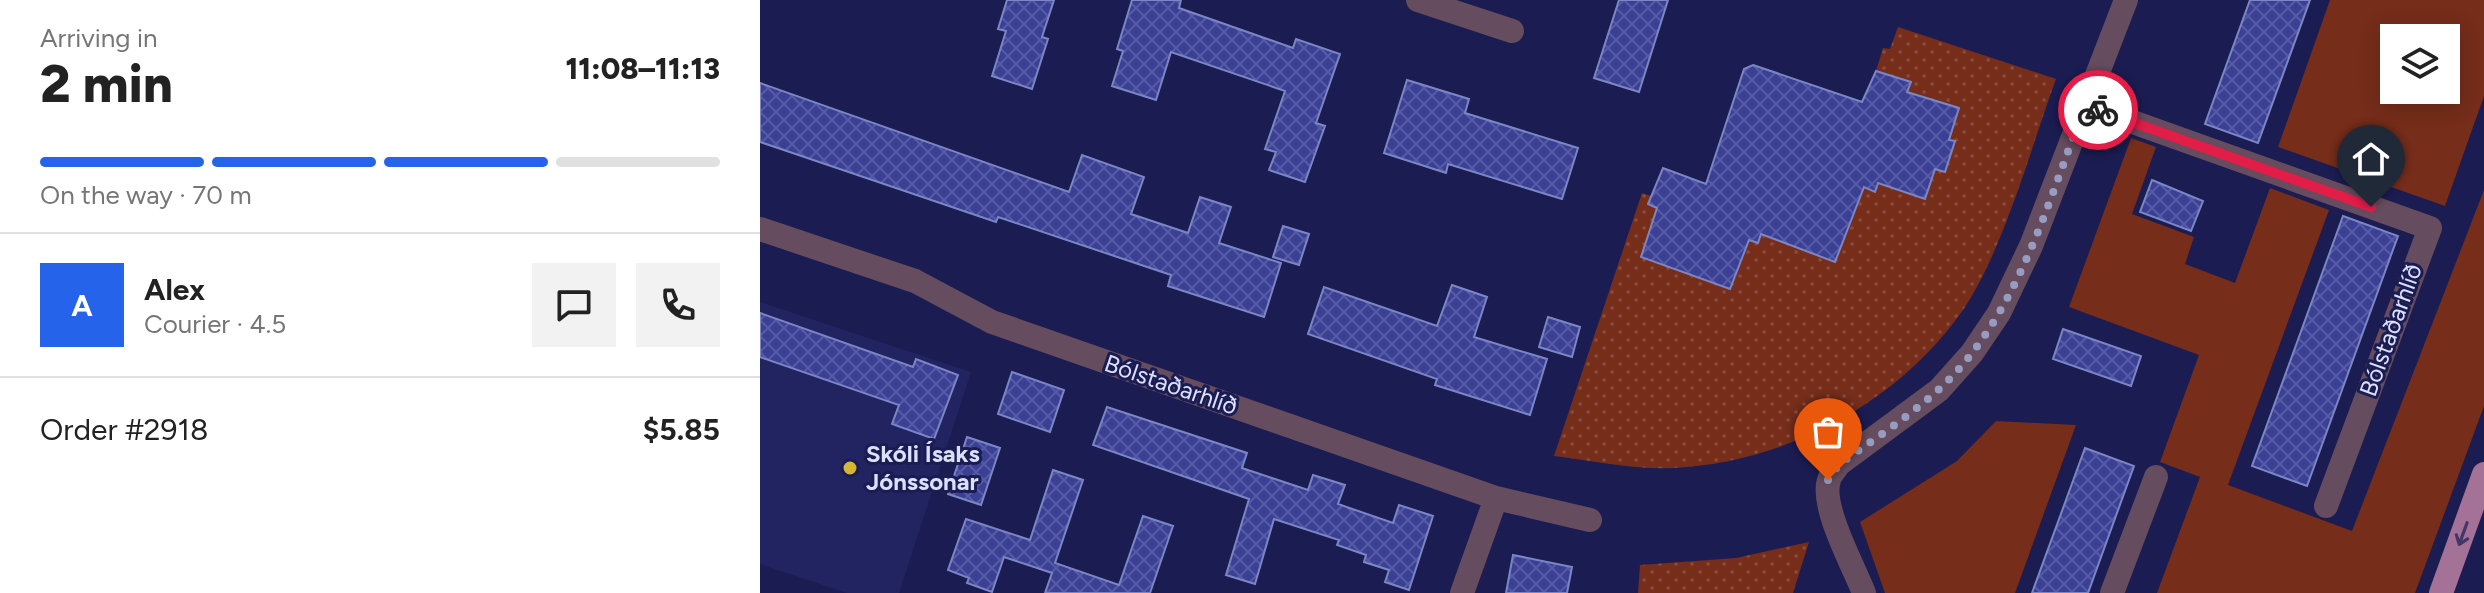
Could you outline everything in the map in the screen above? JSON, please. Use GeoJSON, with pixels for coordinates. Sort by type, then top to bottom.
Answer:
{"type":"FeatureCollection","features":[{"type":"Feature","properties":{"kind":"main road"},"geometry":{"type":"LineString","coordinates":[[2441,593],[2484,474]]}},
{"type":"Feature","properties":{"kind":"street"},"geometry":{"type":"LineString","coordinates":[[1418,0],[1512,31]]}},
{"type":"Feature","properties":{"kind":"street"},"geometry":{"type":"LineString","coordinates":[[1864,593],[1836,524],[1829,500],[1828,480],[1839,464],[1939,390],[1972,353],[1999,313],[2031,246],[2126,0]]}},
{"type":"Feature","properties":{"kind":"street","name":"Bólstaðarhlíð"},"geometry":{"type":"LineString","coordinates":[[2085,105],[2430,228],[2326,506]]}},
{"type":"Feature","properties":{"kind":"street","name":"Bólstaðarhlíð"},"geometry":{"type":"LineString","coordinates":[[760,229],[915,281],[992,322],[1496,498],[1590,520]]}},
{"type":"Feature","properties":{"kind":"street"},"geometry":{"type":"LineString","coordinates":[[2112,593],[2156,477]]}},
{"type":"Feature","properties":{"kind":"street"},"geometry":{"type":"LineString","coordinates":[[1462,593],[1496,498]]}},
{"type":"Feature","properties":{"kind":"shaded area"},"geometry":{"type":"Polygon","coordinates":[[[2330,0],[2484,0],[2484,96],[2445,206],[2278,147],[2330,0]]]}},
{"type":"Feature","properties":{"kind":"shaded area"},"geometry":{"type":"Polygon","coordinates":[[[1898,27],[2056,79],[1991,259],[1963,310],[1937,343],[1873,399],[1836,422],[1758,454],[1674,468],[1629,466],[1554,456],[1642,193],[1651,196],[1648,204],[1657,208],[1642,257],[1730,289],[1749,240],[1758,243],[1761,234],[1835,262],[1864,187],[1875,192],[1878,183],[1925,199],[1935,169],[1945,171],[1955,142],[1949,140],[1959,108],[1907,92],[1910,82],[1876,71],[1883,48],[1890,49],[1898,27]]]}},
{"type":"Feature","properties":{"kind":"shaded area"},"geometry":{"type":"Polygon","coordinates":[[[2131,138],[2156,147],[2132,214],[2194,237],[2185,264],[2235,283],[2270,188],[2329,210],[2228,485],[2352,531],[2484,190],[2484,406],[2415,593],[2157,593],[2200,477],[2160,462],[2199,355],[2069,307],[2131,138]]]}},
{"type":"Feature","properties":{"kind":"shaded area","name":"Skóli Ísaks Jónssonar"},"geometry":{"type":"Polygon","coordinates":[[[760,302],[971,372],[899,593],[847,593],[760,564],[760,302]]]}},
{"type":"Feature","properties":{"kind":"shaded area"},"geometry":{"type":"Polygon","coordinates":[[[1996,421],[2076,425],[2015,593],[1885,593],[1860,522],[1957,461],[1996,421]]]}},
{"type":"Feature","properties":{"kind":"shaded area"},"geometry":{"type":"Polygon","coordinates":[[[1809,542],[1793,593],[1638,593],[1640,565],[1736,558],[1809,542]]]}},
{"type":"Feature","properties":{"kind":"building"},"geometry":{"type":"Polygon","coordinates":[[[1007,0],[1054,0],[1042,37],[1048,39],[1032,89],[992,76],[1006,31],[998,29],[1007,0]]]}},
{"type":"Feature","properties":{"kind":"building"},"geometry":{"type":"Polygon","coordinates":[[[1132,0],[1181,0],[1179,8],[1293,48],[1296,39],[1340,54],[1316,123],[1325,126],[1305,182],[1269,170],[1276,152],[1265,149],[1285,91],[1171,52],[1156,100],[1112,86],[1123,51],[1117,49],[1132,0]]]}},
{"type":"Feature","properties":{"kind":"building"},"geometry":{"type":"Polygon","coordinates":[[[1619,0],[1668,0],[1639,92],[1594,78],[1619,0]]]}},
{"type":"Feature","properties":{"kind":"building"},"geometry":{"type":"Polygon","coordinates":[[[2250,0],[2310,0],[2258,143],[2205,124],[2250,0]]]}},
{"type":"Feature","properties":{"kind":"building"},"geometry":{"type":"Polygon","coordinates":[[[1753,65],[1862,102],[1876,71],[1911,82],[1907,92],[1959,108],[1949,140],[1955,141],[1945,172],[1935,169],[1925,199],[1878,183],[1875,192],[1864,187],[1835,262],[1761,234],[1758,243],[1749,240],[1730,289],[1641,257],[1657,208],[1648,204],[1663,168],[1706,184],[1744,69],[1753,65]]]}},
{"type":"Feature","properties":{"kind":"building"},"geometry":{"type":"Polygon","coordinates":[[[1407,80],[1469,99],[1465,113],[1578,148],[1562,199],[1448,164],[1446,173],[1384,153],[1407,80]]]}},
{"type":"Feature","properties":{"kind":"building"},"geometry":{"type":"Polygon","coordinates":[[[760,83],[1069,192],[1082,155],[1144,177],[1131,214],[1188,233],[1200,197],[1231,207],[1219,243],[1281,263],[1264,317],[1168,286],[1171,275],[998,217],[996,222],[760,142],[760,83]]]}},
{"type":"Feature","properties":{"kind":"building"},"geometry":{"type":"Polygon","coordinates":[[[2152,180],[2203,201],[2191,231],[2140,212],[2152,180]]]}},
{"type":"Feature","properties":{"kind":"building"},"geometry":{"type":"Polygon","coordinates":[[[2343,216],[2398,236],[2307,486],[2252,466],[2343,216]]]}},
{"type":"Feature","properties":{"kind":"building"},"geometry":{"type":"Polygon","coordinates":[[[1283,226],[1309,234],[1299,265],[1273,257],[1283,226]]]}},
{"type":"Feature","properties":{"kind":"building"},"geometry":{"type":"Polygon","coordinates":[[[1452,285],[1487,297],[1474,337],[1547,359],[1530,415],[1435,385],[1437,379],[1308,334],[1324,287],[1437,326],[1452,285]]]}},
{"type":"Feature","properties":{"kind":"building"},"geometry":{"type":"Polygon","coordinates":[[[760,313],[913,367],[916,359],[958,375],[934,439],[892,424],[899,405],[760,357],[760,313]]]}},
{"type":"Feature","properties":{"kind":"building"},"geometry":{"type":"Polygon","coordinates":[[[1548,317],[1580,327],[1572,357],[1539,347],[1548,317]]]}},
{"type":"Feature","properties":{"kind":"building"},"geometry":{"type":"Polygon","coordinates":[[[2063,329],[2141,356],[2131,386],[2053,359],[2063,329]]]}},
{"type":"Feature","properties":{"kind":"building"},"geometry":{"type":"Polygon","coordinates":[[[1012,372],[1064,390],[1050,432],[998,414],[1012,372]]]}},
{"type":"Feature","properties":{"kind":"building"},"geometry":{"type":"Polygon","coordinates":[[[1107,407],[1247,453],[1242,468],[1308,490],[1313,475],[1345,485],[1338,504],[1393,523],[1399,505],[1433,516],[1409,590],[1385,582],[1389,570],[1364,562],[1366,555],[1337,545],[1339,540],[1274,519],[1255,584],[1226,575],[1249,499],[1093,445],[1107,407]]]}},
{"type":"Feature","properties":{"kind":"building"},"geometry":{"type":"Polygon","coordinates":[[[967,437],[1000,448],[981,505],[948,494],[967,437]]]}},
{"type":"Feature","properties":{"kind":"building"},"geometry":{"type":"Polygon","coordinates":[[[2085,448],[2134,466],[2088,593],[2032,593],[2085,448]]]}},
{"type":"Feature","properties":{"kind":"building"},"geometry":{"type":"Polygon","coordinates":[[[1053,470],[1083,480],[1055,563],[1119,585],[1143,516],[1173,526],[1150,593],[1045,593],[1052,573],[1004,557],[992,592],[967,583],[969,578],[948,570],[966,519],[1030,540],[1053,470]]]}},
{"type":"Feature","properties":{"kind":"building"},"geometry":{"type":"Polygon","coordinates":[[[1513,555],[1572,567],[1567,593],[1506,593],[1513,555]]]}},
{"type":"Feature","properties":{"kind":"way so far"},"geometry":{"type":"LineString","coordinates":[[1828,480],[1839,464],[1939,390],[1972,353],[1999,313],[2031,246],[2085,105],[2098,110]]}},
{"type":"Feature","properties":{"kind":"place","name":"Skóli Ísaks Jónssonar"},"geometry":{"type":"Point","coordinates":[850,468]}},
{"type":"Feature","properties":{"kind":"route"},"geometry":{"type":"LineString","coordinates":[[2098,110],[2371,207]]}}]}
